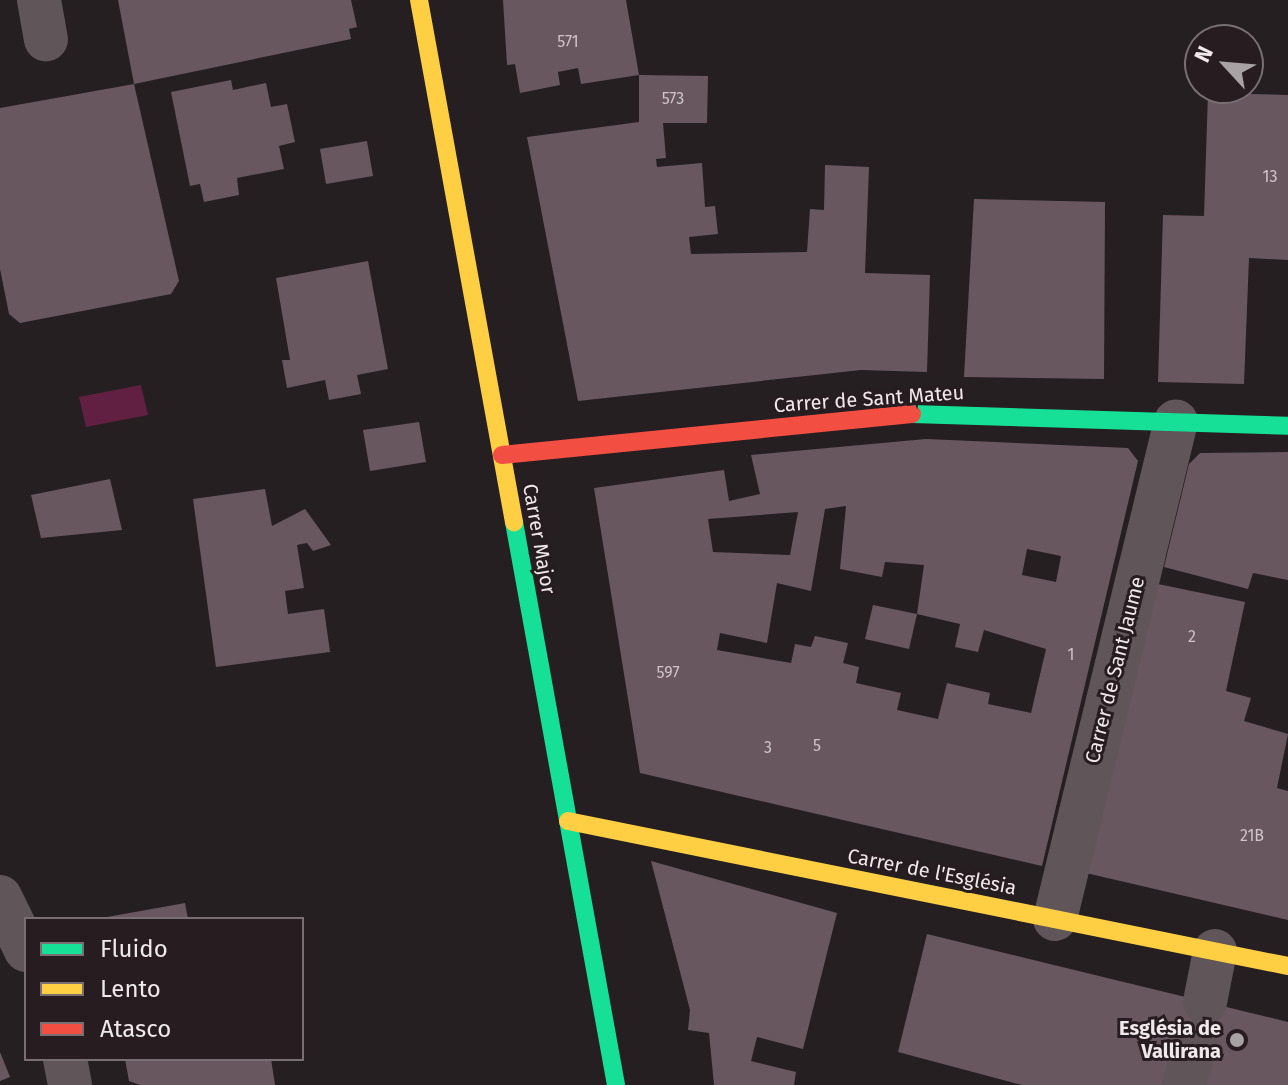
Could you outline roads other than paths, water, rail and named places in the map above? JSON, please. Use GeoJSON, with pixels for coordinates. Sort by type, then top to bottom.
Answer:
{"type":"FeatureCollection","features":[{"type":"Feature","properties":{"kind":"street","name":"Carrer Major"},"geometry":{"type":"LineString","coordinates":[[419,0],[616,1085]]}},
{"type":"Feature","properties":{"kind":"street","name":"Carrer de Sant Mateu"},"geometry":{"type":"LineString","coordinates":[[502,455],[937,412],[1288,426]]}},
{"type":"Feature","properties":{"kind":"street","name":"Carrer de Sant Jaume"},"geometry":{"type":"LineString","coordinates":[[1055,919],[1176,421]]}},
{"type":"Feature","properties":{"kind":"street","name":"Carrer de l'Església"},"geometry":{"type":"LineString","coordinates":[[568,821],[1288,966]]}},
{"type":"Feature","properties":{"kind":"street"},"geometry":{"type":"LineString","coordinates":[[0,897],[24,946]]}},
{"type":"Feature","properties":{"kind":"street"},"geometry":{"type":"LineString","coordinates":[[1184,1085],[1215,951]]}},
{"type":"Feature","properties":{"kind":"street"},"geometry":{"type":"LineString","coordinates":[[65,1061],[70,1085]]}},
{"type":"Feature","properties":{"kind":"place","name":"Església de Vallirana"},"geometry":{"type":"Point","coordinates":[1237,1040]}}]}
